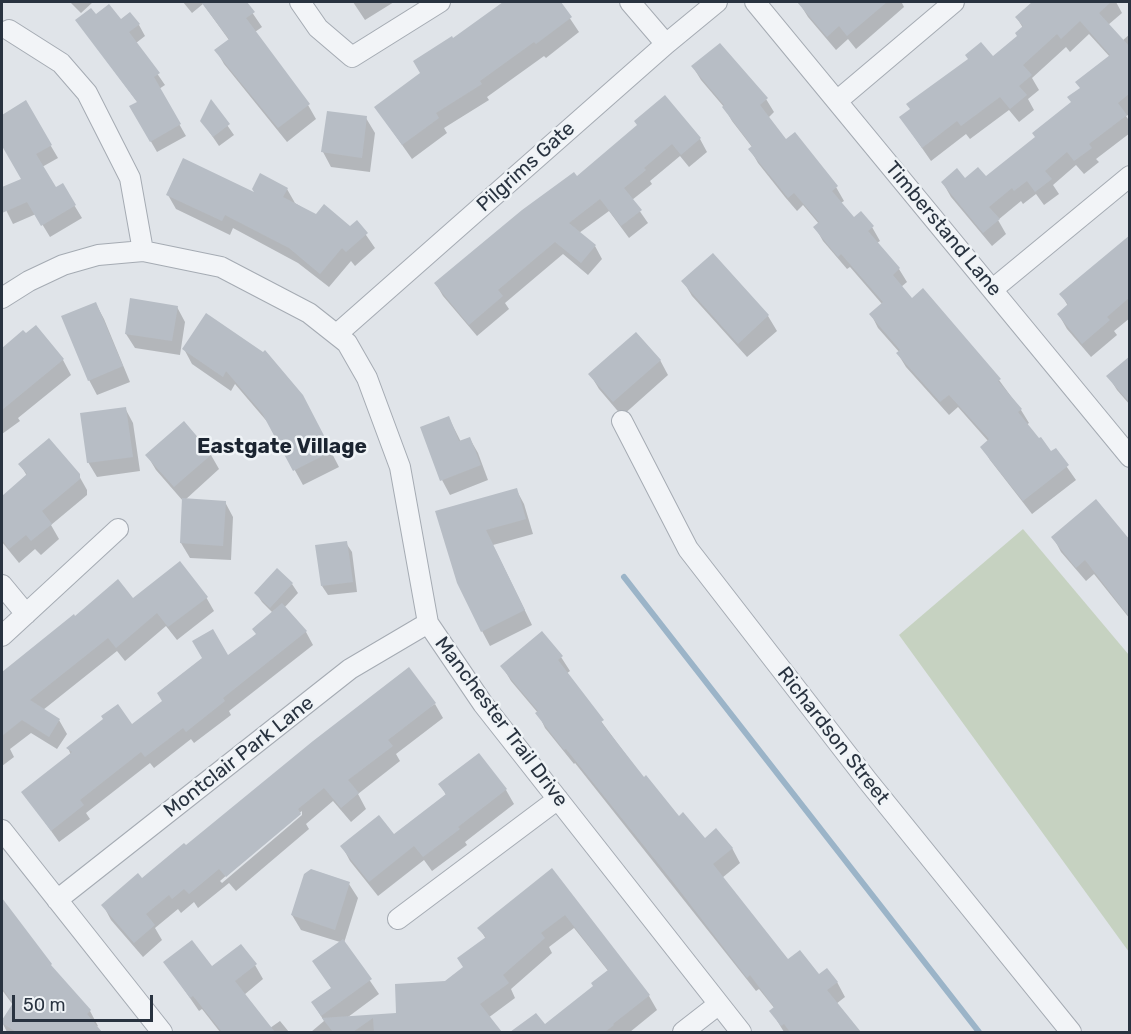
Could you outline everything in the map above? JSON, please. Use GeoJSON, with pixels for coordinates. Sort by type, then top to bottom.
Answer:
{"type":"FeatureCollection","features":[{"type":"Feature","properties":{"kind":"street"},"geometry":{"type":"LineString","coordinates":[[300,2],[318,28],[352,57],[440,2]]}},
{"type":"Feature","properties":{"kind":"street"},"geometry":{"type":"LineString","coordinates":[[630,2],[666,44]]}},
{"type":"Feature","properties":{"kind":"street","name":"Pilgrims Gate"},"geometry":{"type":"LineString","coordinates":[[337,334],[666,44],[717,2]]}},
{"type":"Feature","properties":{"kind":"street","name":"Timberstand Lane"},"geometry":{"type":"LineString","coordinates":[[755,2],[1130,457]]}},
{"type":"Feature","properties":{"kind":"street"},"geometry":{"type":"LineString","coordinates":[[837,102],[954,2]]}},
{"type":"Feature","properties":{"kind":"street"},"geometry":{"type":"LineString","coordinates":[[9,30],[61,63],[87,93],[130,178],[143,251]]}},
{"type":"Feature","properties":{"kind":"street"},"geometry":{"type":"LineString","coordinates":[[993,289],[1130,176]]}},
{"type":"Feature","properties":{"kind":"street","name":"Manchester Trail Drive"},"geometry":{"type":"LineString","coordinates":[[2,298],[29,281],[63,265],[98,255],[143,251],[221,267],[309,313],[347,343],[367,378],[400,467],[428,623],[483,704],[741,1032]]}},
{"type":"Feature","properties":{"kind":"street","name":"Richardson Street"},"geometry":{"type":"LineString","coordinates":[[622,421],[688,549],[867,780],[1071,1032]]}},
{"type":"Feature","properties":{"kind":"street"},"geometry":{"type":"LineString","coordinates":[[2,636],[118,529]]}},
{"type":"Feature","properties":{"kind":"street"},"geometry":{"type":"LineString","coordinates":[[2,585],[26,614]]}},
{"type":"Feature","properties":{"kind":"street","name":"Montclair Park Lane"},"geometry":{"type":"LineString","coordinates":[[57,900],[350,669],[428,623]]}},
{"type":"Feature","properties":{"kind":"street"},"geometry":{"type":"LineString","coordinates":[[399,919],[558,799]]}},
{"type":"Feature","properties":{"kind":"street"},"geometry":{"type":"LineString","coordinates":[[2,830],[162,1032]]}},
{"type":"Feature","properties":{"kind":"street"},"geometry":{"type":"LineString","coordinates":[[683,1032],[719,1004]]}},
{"type":"Feature","properties":{"kind":"green space"},"geometry":{"type":"Polygon","coordinates":[[[1023,529],[1129,655],[1129,952],[899,635],[1023,529]]]}},
{"type":"Feature","properties":{"kind":"building"},"geometry":{"type":"Polygon","coordinates":[[[201,2],[247,2],[255,12],[246,18],[310,104],[278,128],[214,50],[229,39],[201,2]]]}},
{"type":"Feature","properties":{"kind":"building"},"geometry":{"type":"Polygon","coordinates":[[[503,2],[561,2],[572,17],[480,81],[482,84],[436,113],[439,118],[402,145],[374,107],[420,73],[413,61],[452,36],[453,38],[503,2]]]}},
{"type":"Feature","properties":{"kind":"building"},"geometry":{"type":"Polygon","coordinates":[[[797,2],[887,2],[847,36],[839,26],[827,37],[797,2]]]}},
{"type":"Feature","properties":{"kind":"building"},"geometry":{"type":"Polygon","coordinates":[[[1032,2],[1111,2],[1099,13],[1130,47],[1130,93],[1118,103],[1127,115],[1089,144],[1092,148],[1074,161],[1067,152],[1045,171],[1052,179],[1035,192],[1027,181],[1014,191],[1012,188],[989,207],[1000,219],[983,233],[941,182],[957,168],[965,178],[978,167],[986,176],[1035,137],[1032,133],[1071,102],[1067,97],[1080,88],[1075,82],[1110,55],[1080,21],[1061,39],[1057,34],[1023,65],[1032,75],[1019,86],[1027,95],[1010,109],[1000,97],[961,126],[957,121],[922,148],[899,117],[910,109],[906,104],[968,59],[965,55],[981,42],[993,56],[1017,36],[1015,33],[1023,26],[1015,17],[1032,2]]]}},
{"type":"Feature","properties":{"kind":"building"},"geometry":{"type":"Polygon","coordinates":[[[109,4],[121,19],[130,12],[140,24],[129,32],[160,73],[154,77],[181,124],[150,142],[129,106],[137,102],[75,20],[91,8],[96,14],[109,4]]]}},
{"type":"Feature","properties":{"kind":"building"},"geometry":{"type":"Polygon","coordinates":[[[720,43],[768,98],[760,105],[786,139],[795,132],[838,186],[832,191],[854,217],[861,211],[874,226],[868,231],[900,268],[893,275],[912,298],[923,288],[1001,379],[998,381],[1022,409],[1018,412],[1039,438],[1041,437],[1051,451],[1056,448],[1069,465],[1023,501],[980,447],[989,439],[949,395],[940,402],[896,353],[900,350],[869,314],[883,302],[841,254],[838,257],[813,227],[819,222],[794,193],[788,198],[748,149],[752,146],[722,107],[724,105],[691,66],[720,43]]]}},
{"type":"Feature","properties":{"kind":"building"},"geometry":{"type":"Polygon","coordinates":[[[665,95],[701,138],[681,155],[672,144],[624,188],[642,210],[621,226],[600,199],[569,223],[596,245],[581,263],[555,242],[498,290],[503,296],[469,325],[434,283],[522,210],[574,172],[577,176],[637,125],[634,121],[665,95]]]}},
{"type":"Feature","properties":{"kind":"building"},"geometry":{"type":"Polygon","coordinates":[[[211,99],[230,124],[213,137],[200,121],[211,99]]]}},
{"type":"Feature","properties":{"kind":"building"},"geometry":{"type":"Polygon","coordinates":[[[26,100],[52,145],[36,154],[56,187],[63,183],[76,205],[41,226],[27,202],[2,213],[2,187],[21,179],[2,146],[2,115],[26,100]]]}},
{"type":"Feature","properties":{"kind":"building"},"geometry":{"type":"Polygon","coordinates":[[[327,111],[367,116],[362,158],[321,152],[327,111]]]}},
{"type":"Feature","properties":{"kind":"building"},"geometry":{"type":"Polygon","coordinates":[[[183,158],[254,192],[252,189],[260,173],[288,188],[283,197],[316,214],[324,204],[350,226],[357,220],[368,233],[346,252],[342,248],[320,274],[289,248],[225,215],[222,221],[166,195],[183,158]]]}},
{"type":"Feature","properties":{"kind":"building"},"geometry":{"type":"Polygon","coordinates":[[[1130,235],[1130,297],[1107,317],[1110,320],[1082,344],[1057,314],[1068,304],[1059,294],[1130,235]]]}},
{"type":"Feature","properties":{"kind":"building"},"geometry":{"type":"Polygon","coordinates":[[[713,253],[769,315],[738,344],[681,281],[713,253]]]}},
{"type":"Feature","properties":{"kind":"building"},"geometry":{"type":"Polygon","coordinates":[[[130,298],[178,306],[172,341],[125,334],[130,298]]]}},
{"type":"Feature","properties":{"kind":"building"},"geometry":{"type":"Polygon","coordinates":[[[96,302],[123,366],[88,381],[61,316],[96,302]]]}},
{"type":"Feature","properties":{"kind":"building"},"geometry":{"type":"Polygon","coordinates":[[[206,313],[263,352],[265,350],[303,395],[332,451],[293,471],[262,413],[226,371],[223,377],[182,349],[206,313]]]}},
{"type":"Feature","properties":{"kind":"building"},"geometry":{"type":"Polygon","coordinates":[[[36,325],[64,359],[2,410],[2,348],[23,330],[26,333],[36,325]]]}},
{"type":"Feature","properties":{"kind":"building"},"geometry":{"type":"Polygon","coordinates":[[[636,332],[661,360],[613,402],[588,374],[636,332]]]}},
{"type":"Feature","properties":{"kind":"building"},"geometry":{"type":"Polygon","coordinates":[[[1130,356],[1130,403],[1106,376],[1130,356]]]}},
{"type":"Feature","properties":{"kind":"building"},"geometry":{"type":"Polygon","coordinates":[[[126,407],[133,457],[87,463],[80,413],[126,407]]]}},
{"type":"Feature","properties":{"kind":"building"},"geometry":{"type":"Polygon","coordinates":[[[449,416],[459,441],[470,437],[481,465],[440,481],[420,427],[449,416]]]}},
{"type":"Feature","properties":{"kind":"building"},"geometry":{"type":"Polygon","coordinates":[[[184,421],[212,454],[174,487],[145,455],[184,421]]]}},
{"type":"Feature","properties":{"kind":"building"},"geometry":{"type":"Polygon","coordinates":[[[49,438],[80,474],[80,479],[42,511],[52,524],[31,541],[26,535],[9,549],[2,540],[2,496],[27,474],[18,464],[49,438]]]}},
{"type":"Feature","properties":{"kind":"building"},"geometry":{"type":"Polygon","coordinates":[[[517,488],[526,519],[486,530],[525,610],[481,632],[457,583],[435,511],[517,488]]]}},
{"type":"Feature","properties":{"kind":"building"},"geometry":{"type":"Polygon","coordinates":[[[182,498],[226,501],[223,546],[180,543],[182,498]]]}},
{"type":"Feature","properties":{"kind":"building"},"geometry":{"type":"Polygon","coordinates":[[[1096,499],[1130,540],[1130,618],[1085,560],[1076,568],[1051,537],[1096,499]]]}},
{"type":"Feature","properties":{"kind":"building"},"geometry":{"type":"Polygon","coordinates":[[[347,541],[353,582],[321,586],[315,545],[347,541]]]}},
{"type":"Feature","properties":{"kind":"building"},"geometry":{"type":"Polygon","coordinates":[[[180,561],[208,597],[168,627],[157,613],[116,648],[108,638],[30,700],[60,719],[49,737],[22,720],[2,736],[2,672],[74,614],[75,616],[118,579],[133,598],[180,561]]]}},
{"type":"Feature","properties":{"kind":"building"},"geometry":{"type":"Polygon","coordinates":[[[277,568],[293,583],[270,608],[254,593],[277,568]]]}},
{"type":"Feature","properties":{"kind":"building"},"geometry":{"type":"Polygon","coordinates":[[[282,603],[307,631],[223,698],[225,701],[186,732],[183,728],[145,757],[141,752],[80,800],[84,805],[51,831],[21,792],[72,752],[66,748],[103,719],[101,716],[118,704],[132,724],[162,701],[157,693],[202,658],[192,641],[213,629],[228,655],[256,634],[252,629],[282,603]]]}},
{"type":"Feature","properties":{"kind":"building"},"geometry":{"type":"Polygon","coordinates":[[[542,631],[563,656],[558,660],[604,720],[601,722],[644,777],[646,775],[679,816],[683,812],[705,838],[716,828],[733,848],[713,864],[788,959],[800,950],[819,974],[827,968],[838,982],[827,990],[861,1032],[790,1032],[784,1024],[781,1026],[769,1011],[774,1007],[750,975],[747,978],[673,882],[566,749],[564,750],[535,713],[538,711],[500,666],[542,631]]]}},
{"type":"Feature","properties":{"kind":"building"},"geometry":{"type":"Polygon","coordinates":[[[409,667],[436,703],[388,740],[393,746],[348,780],[359,793],[341,808],[324,788],[298,809],[301,814],[226,877],[219,869],[189,894],[184,889],[172,899],[169,895],[146,914],[155,925],[134,943],[101,905],[138,873],[142,878],[184,843],[186,845],[313,741],[409,667]]]}},
{"type":"Feature","properties":{"kind":"building"},"geometry":{"type":"Polygon","coordinates":[[[479,753],[507,789],[423,857],[414,846],[369,882],[340,846],[379,815],[394,834],[446,794],[438,784],[479,753]]]}},
{"type":"Feature","properties":{"kind":"building"},"geometry":{"type":"Polygon","coordinates":[[[552,868],[650,995],[605,1032],[510,1032],[536,1013],[545,1024],[593,986],[591,983],[608,970],[565,915],[541,933],[545,938],[503,975],[509,983],[480,1004],[502,1032],[374,1032],[373,1018],[353,1032],[333,1032],[322,1018],[396,1013],[395,984],[445,981],[463,967],[457,958],[486,937],[477,928],[552,868]]]}},
{"type":"Feature","properties":{"kind":"building"},"geometry":{"type":"Polygon","coordinates":[[[311,869],[350,882],[335,930],[291,915],[304,874],[311,869]]]}},
{"type":"Feature","properties":{"kind":"building"},"geometry":{"type":"Polygon","coordinates":[[[2,898],[51,965],[91,1010],[87,1014],[102,1032],[16,1032],[2,1023],[13,1003],[2,988],[2,898]]]}},
{"type":"Feature","properties":{"kind":"building"},"geometry":{"type":"Polygon","coordinates":[[[343,939],[372,979],[321,1016],[311,1002],[331,988],[312,961],[343,939]]]}},
{"type":"Feature","properties":{"kind":"building"},"geometry":{"type":"Polygon","coordinates":[[[192,940],[212,966],[241,944],[257,964],[235,981],[275,1032],[222,1032],[193,996],[190,998],[163,962],[192,940]]]}},
{"type":"Feature","properties":{"kind":"waterway"},"geometry":{"type":"LineString","coordinates":[[624,577],[979,1032]]}},
{"type":"Feature","properties":{"kind":"district","name":"Eastgate Village"},"geometry":{"type":"Point","coordinates":[282,447]}}]}
